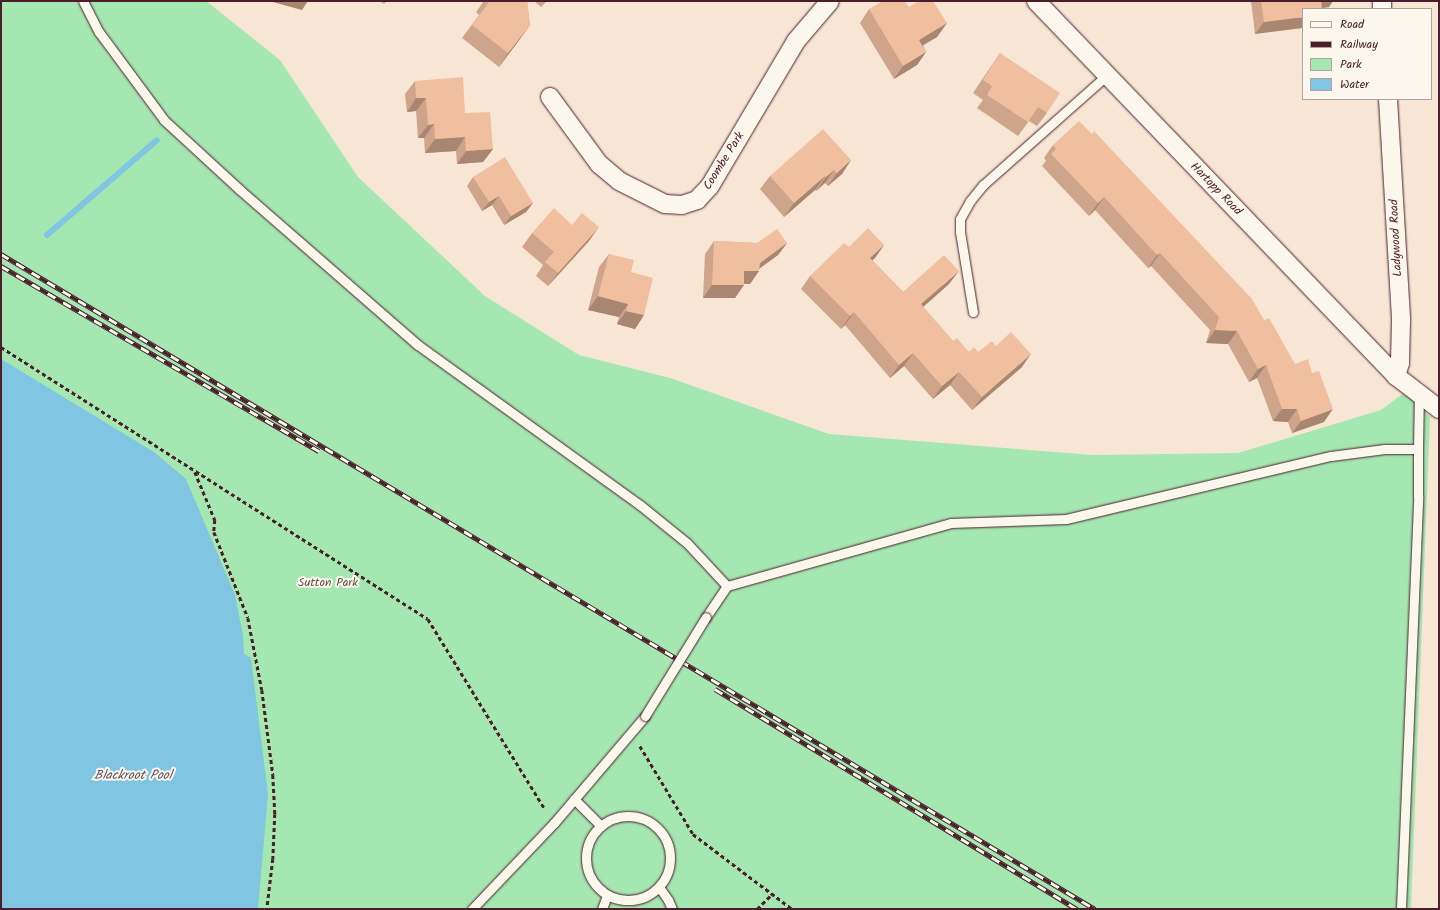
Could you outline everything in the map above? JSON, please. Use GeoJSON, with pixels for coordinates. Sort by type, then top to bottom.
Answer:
{"type":"FeatureCollection","features":[{"type":"Feature","properties":{"kind":"street","name":"Coombe Park"},"geometry":{"type":"LineString","coordinates":[[550,97],[599,164],[619,181],[665,204],[682,205],[698,200],[710,186],[796,41],[830,1]]}},
{"type":"Feature","properties":{"kind":"street","name":"Hartopp Road"},"geometry":{"type":"LineString","coordinates":[[1036,1],[1396,376],[1439,409]]}},
{"type":"Feature","properties":{"kind":"street","name":"Ladywood Road"},"geometry":{"type":"LineString","coordinates":[[1388,100],[1401,321],[1400,363],[1396,376]]}},
{"type":"Feature","properties":{"kind":"lane"},"geometry":{"type":"LineString","coordinates":[[83,1],[99,32],[164,120],[239,189],[418,345],[640,505],[681,538],[727,586]]}},
{"type":"Feature","properties":{"kind":"lane"},"geometry":{"type":"LineString","coordinates":[[973,312],[960,232],[960,219],[970,201],[983,185],[1107,75]]}},
{"type":"Feature","properties":{"kind":"lane"},"geometry":{"type":"LineString","coordinates":[[1401,909],[1418,496],[1419,393]]}},
{"type":"Feature","properties":{"kind":"lane"},"geometry":{"type":"LineString","coordinates":[[472,909],[554,823],[645,716],[706,617],[727,586],[951,523],[1066,518],[1331,456],[1385,449],[1418,449]]}},
{"type":"Feature","properties":{"kind":"lane"},"geometry":{"type":"LineString","coordinates":[[574,799],[600,825]]}},
{"type":"Feature","properties":{"kind":"lane"},"geometry":{"type":"LineString","coordinates":[[627,815],[641,817],[654,824],[664,834],[670,847],[671,862],[667,876],[659,887],[647,896],[633,900],[620,899],[607,895],[596,886],[589,875],[585,862],[586,848],[591,835],[600,825],[613,818],[627,815]]}},
{"type":"Feature","properties":{"kind":"lane"},"geometry":{"type":"LineString","coordinates":[[659,887],[672,909]]}},
{"type":"Feature","properties":{"kind":"lane"},"geometry":{"type":"LineString","coordinates":[[602,909],[607,895]]}},
{"type":"Feature","properties":{"kind":"path"},"geometry":{"type":"LineString","coordinates":[[1,347],[428,619],[554,823]]}},
{"type":"Feature","properties":{"kind":"path"},"geometry":{"type":"LineString","coordinates":[[195,471],[215,520],[214,532],[248,618],[262,690],[273,775],[275,814],[273,860],[267,909]]}},
{"type":"Feature","properties":{"kind":"path"},"geometry":{"type":"LineString","coordinates":[[632,732],[693,834],[792,909]]}},
{"type":"Feature","properties":{"kind":"path"},"geometry":{"type":"LineString","coordinates":[[757,909],[772,894]]}},
{"type":"Feature","properties":{"kind":"green space","name":"Sutton Park"},"geometry":{"type":"Polygon","coordinates":[[[1,1],[206,1],[280,60],[358,177],[485,296],[579,355],[670,378],[829,434],[1093,455],[1238,453],[1381,410],[1404,393],[1430,417],[1411,909],[1,909],[1,1]]]}},
{"type":"Feature","properties":{"kind":"water","name":"Blackroot Pool"},"geometry":{"type":"Polygon","coordinates":[[[1,359],[154,452],[186,479],[235,595],[243,635],[244,654],[251,658],[268,794],[258,909],[1,909],[1,359]]]}},
{"type":"Feature","properties":{"kind":"building"},"geometry":{"type":"Polygon","coordinates":[[[488,1],[527,1],[530,25],[508,53],[472,25],[489,2],[488,1]]]}},
{"type":"Feature","properties":{"kind":"building"},"geometry":{"type":"Polygon","coordinates":[[[883,1],[905,1],[909,7],[919,1],[933,1],[947,23],[919,40],[926,52],[903,66],[869,9],[883,1]]]}},
{"type":"Feature","properties":{"kind":"building"},"geometry":{"type":"Polygon","coordinates":[[[1261,1],[1321,1],[1322,8],[1302,8],[1302,17],[1264,22],[1261,1]]]}},
{"type":"Feature","properties":{"kind":"building"},"geometry":{"type":"Polygon","coordinates":[[[1000,53],[1060,93],[1047,113],[1038,107],[1028,122],[987,95],[992,86],[983,80],[1000,53]]]}},
{"type":"Feature","properties":{"kind":"building"},"geometry":{"type":"Polygon","coordinates":[[[463,77],[465,113],[490,112],[493,149],[466,151],[465,137],[435,139],[434,124],[428,125],[426,98],[416,98],[415,81],[463,77]]]}},
{"type":"Feature","properties":{"kind":"building"},"geometry":{"type":"Polygon","coordinates":[[[1079,121],[1092,134],[1094,131],[1252,299],[1264,320],[1269,318],[1295,364],[1308,359],[1312,373],[1319,371],[1333,409],[1301,421],[1297,409],[1282,409],[1266,365],[1258,369],[1237,331],[1215,330],[1219,317],[1160,253],[1157,255],[1104,197],[1098,203],[1051,154],[1056,149],[1053,145],[1079,121]]]}},
{"type":"Feature","properties":{"kind":"building"},"geometry":{"type":"Polygon","coordinates":[[[823,129],[851,160],[837,173],[834,170],[826,177],[825,176],[794,203],[770,176],[823,129]]]}},
{"type":"Feature","properties":{"kind":"building"},"geometry":{"type":"Polygon","coordinates":[[[505,157],[533,203],[511,216],[499,196],[489,202],[473,177],[505,157]]]}},
{"type":"Feature","properties":{"kind":"building"},"geometry":{"type":"Polygon","coordinates":[[[554,208],[572,225],[582,213],[599,227],[558,273],[545,262],[554,252],[532,233],[554,208]]]}},
{"type":"Feature","properties":{"kind":"building"},"geometry":{"type":"Polygon","coordinates":[[[868,228],[884,245],[870,258],[903,292],[944,255],[959,271],[921,304],[953,341],[957,338],[969,352],[974,347],[978,352],[992,341],[996,346],[1011,332],[1031,354],[982,397],[959,372],[942,386],[913,353],[899,365],[854,312],[850,316],[810,276],[844,243],[849,247],[868,228]]]}},
{"type":"Feature","properties":{"kind":"building"},"geometry":{"type":"Polygon","coordinates":[[[777,229],[787,243],[760,263],[759,271],[744,271],[744,285],[712,285],[714,241],[757,243],[777,229]]]}},
{"type":"Feature","properties":{"kind":"building"},"geometry":{"type":"Polygon","coordinates":[[[609,254],[634,260],[631,272],[653,278],[644,315],[626,311],[628,304],[598,296],[609,254]]]}},
{"type":"Feature","properties":{"kind":"waterway"},"geometry":{"type":"LineString","coordinates":[[47,235],[157,140]]}},
{"type":"Feature","properties":{"kind":"railway"},"geometry":{"type":"LineString","coordinates":[[1,254],[1095,909]]}},
{"type":"Feature","properties":{"kind":"railway"},"geometry":{"type":"LineString","coordinates":[[1,266],[319,451]]}},
{"type":"Feature","properties":{"kind":"railway"},"geometry":{"type":"LineString","coordinates":[[715,689],[1077,909]]}}]}
